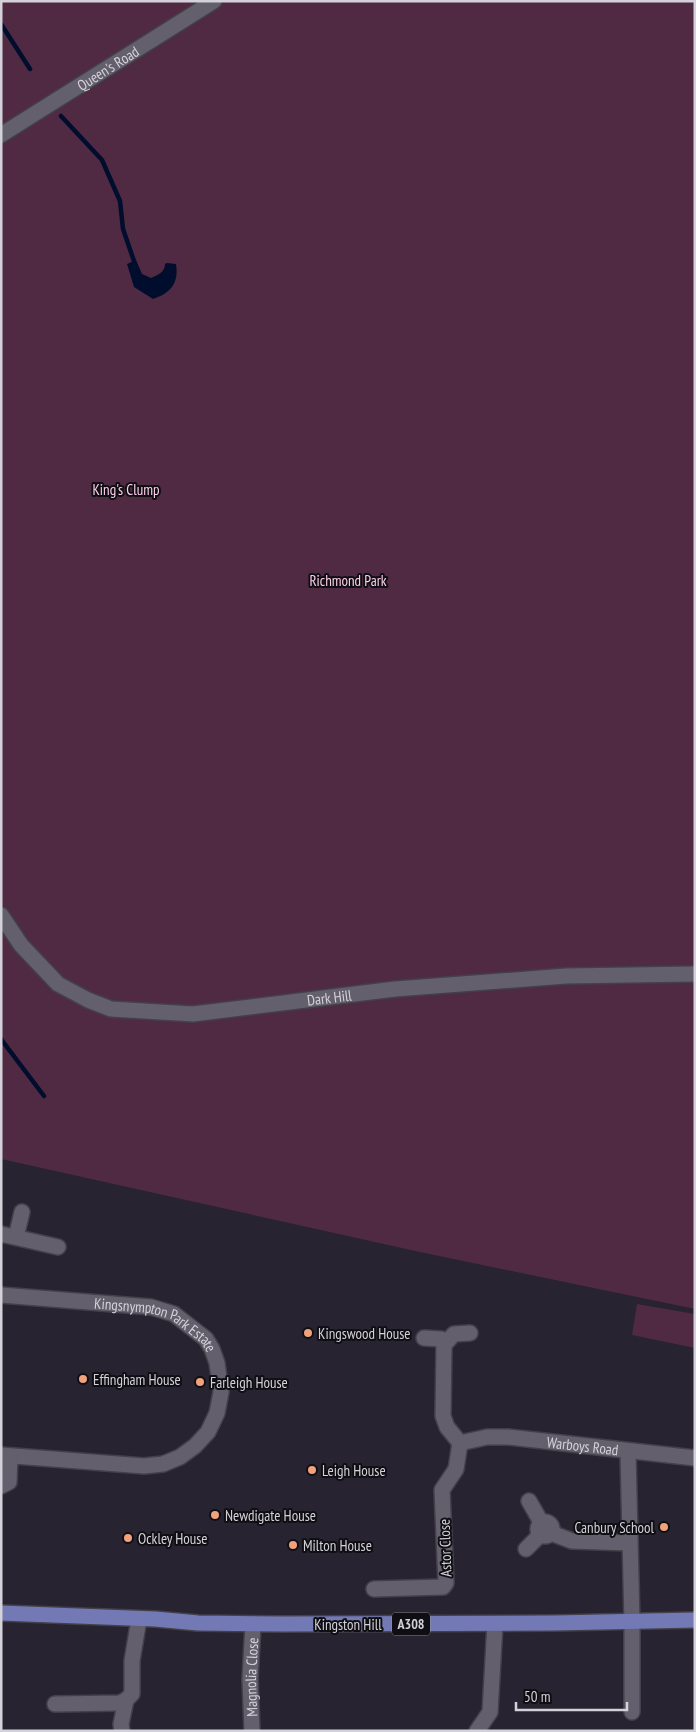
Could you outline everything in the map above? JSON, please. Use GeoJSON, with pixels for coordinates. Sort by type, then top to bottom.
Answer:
{"type":"FeatureCollection","features":[{"type":"Feature","properties":{"kind":"main road","name":"Kingston Hill"},"geometry":{"type":"LineString","coordinates":[[1,1613],[253,1624],[495,1624],[695,1620]]}},
{"type":"Feature","properties":{"kind":"street","name":"Queen's Road"},"geometry":{"type":"LineString","coordinates":[[1,136],[214,1]]}},
{"type":"Feature","properties":{"kind":"street","name":"Dark Hill"},"geometry":{"type":"LineString","coordinates":[[1,915],[21,945],[58,984],[88,1000],[112,1009],[193,1014],[395,989],[566,976],[695,974]]}},
{"type":"Feature","properties":{"kind":"street"},"geometry":{"type":"LineString","coordinates":[[22,1212],[9,1236],[58,1247]]}},
{"type":"Feature","properties":{"kind":"street","name":"Kingsnympton Park Estate"},"geometry":{"type":"LineString","coordinates":[[1,1294],[151,1307],[174,1314],[206,1339],[217,1363],[222,1392],[217,1413],[208,1432],[195,1446],[180,1457],[163,1464],[144,1466],[6,1456]]}},
{"type":"Feature","properties":{"kind":"street"},"geometry":{"type":"LineString","coordinates":[[444,1345],[454,1334],[470,1333]]}},
{"type":"Feature","properties":{"kind":"street"},"geometry":{"type":"LineString","coordinates":[[424,1338],[441,1339],[444,1345],[443,1416],[447,1427],[465,1442]]}},
{"type":"Feature","properties":{"kind":"street","name":"Warboys Road"},"geometry":{"type":"LineString","coordinates":[[465,1442],[487,1437],[508,1437],[628,1452],[695,1458]]}},
{"type":"Feature","properties":{"kind":"street","name":"Astor Close"},"geometry":{"type":"LineString","coordinates":[[374,1588],[443,1586],[446,1583],[442,1490],[456,1469],[465,1442]]}},
{"type":"Feature","properties":{"kind":"street"},"geometry":{"type":"LineString","coordinates":[[628,1452],[632,1712]]}},
{"type":"Feature","properties":{"kind":"street"},"geometry":{"type":"LineString","coordinates":[[1,1486],[9,1482],[6,1456]]}},
{"type":"Feature","properties":{"kind":"street"},"geometry":{"type":"LineString","coordinates":[[529,1501],[544,1530],[572,1541],[629,1543]]}},
{"type":"Feature","properties":{"kind":"street"},"geometry":{"type":"LineString","coordinates":[[526,1549],[544,1530]]}},
{"type":"Feature","properties":{"kind":"street"},"geometry":{"type":"LineString","coordinates":[[55,1704],[120,1703],[132,1694],[132,1661],[139,1619]]}},
{"type":"Feature","properties":{"kind":"street","name":"Magnolia Close"},"geometry":{"type":"LineString","coordinates":[[252,1731],[250,1679],[253,1624]]}},
{"type":"Feature","properties":{"kind":"street"},"geometry":{"type":"LineString","coordinates":[[477,1731],[490,1712],[495,1624]]}},
{"type":"Feature","properties":{"kind":"street"},"geometry":{"type":"LineString","coordinates":[[122,1731],[121,1724],[126,1700]]}},
{"type":"Feature","properties":{"kind":"green space","name":"Richmond Park"},"geometry":{"type":"Polygon","coordinates":[[[1,1],[695,1],[695,1309],[420,1252],[1,1159],[1,1]]]}},
{"type":"Feature","properties":{"kind":"green space"},"geometry":{"type":"Polygon","coordinates":[[[637,1304],[695,1314],[695,1348],[632,1335],[637,1304]]]}},
{"type":"Feature","properties":{"kind":"water"},"geometry":{"type":"Polygon","coordinates":[[[136,260],[142,274],[151,278],[162,271],[165,264],[176,264],[175,282],[165,294],[153,299],[134,287],[127,264],[136,260]]]}},
{"type":"Feature","properties":{"kind":"waterway"},"geometry":{"type":"LineString","coordinates":[[1,24],[30,69]]}},
{"type":"Feature","properties":{"kind":"waterway"},"geometry":{"type":"LineString","coordinates":[[61,116],[102,160],[120,201],[123,229],[134,261]]}},
{"type":"Feature","properties":{"kind":"waterway"},"geometry":{"type":"LineString","coordinates":[[1,1039],[44,1096]]}},
{"type":"Feature","properties":{"kind":"place","name":"Kingswood House"},"geometry":{"type":"Point","coordinates":[308,1333]}},
{"type":"Feature","properties":{"kind":"place","name":"Effingham House"},"geometry":{"type":"Point","coordinates":[83,1379]}},
{"type":"Feature","properties":{"kind":"place","name":"Farleigh House"},"geometry":{"type":"Point","coordinates":[200,1382]}},
{"type":"Feature","properties":{"kind":"place","name":"Leigh House"},"geometry":{"type":"Point","coordinates":[312,1470]}},
{"type":"Feature","properties":{"kind":"place","name":"Newdigate House"},"geometry":{"type":"Point","coordinates":[215,1515]}},
{"type":"Feature","properties":{"kind":"place","name":"Canbury School"},"geometry":{"type":"Point","coordinates":[664,1527]}},
{"type":"Feature","properties":{"kind":"place","name":"Ockley House"},"geometry":{"type":"Point","coordinates":[128,1538]}},
{"type":"Feature","properties":{"kind":"place","name":"Milton House"},"geometry":{"type":"Point","coordinates":[293,1545]}},
{"type":"Feature","properties":{"kind":"park label","name":"King's Clump"},"geometry":{"type":"Point","coordinates":[126,489]}}]}
